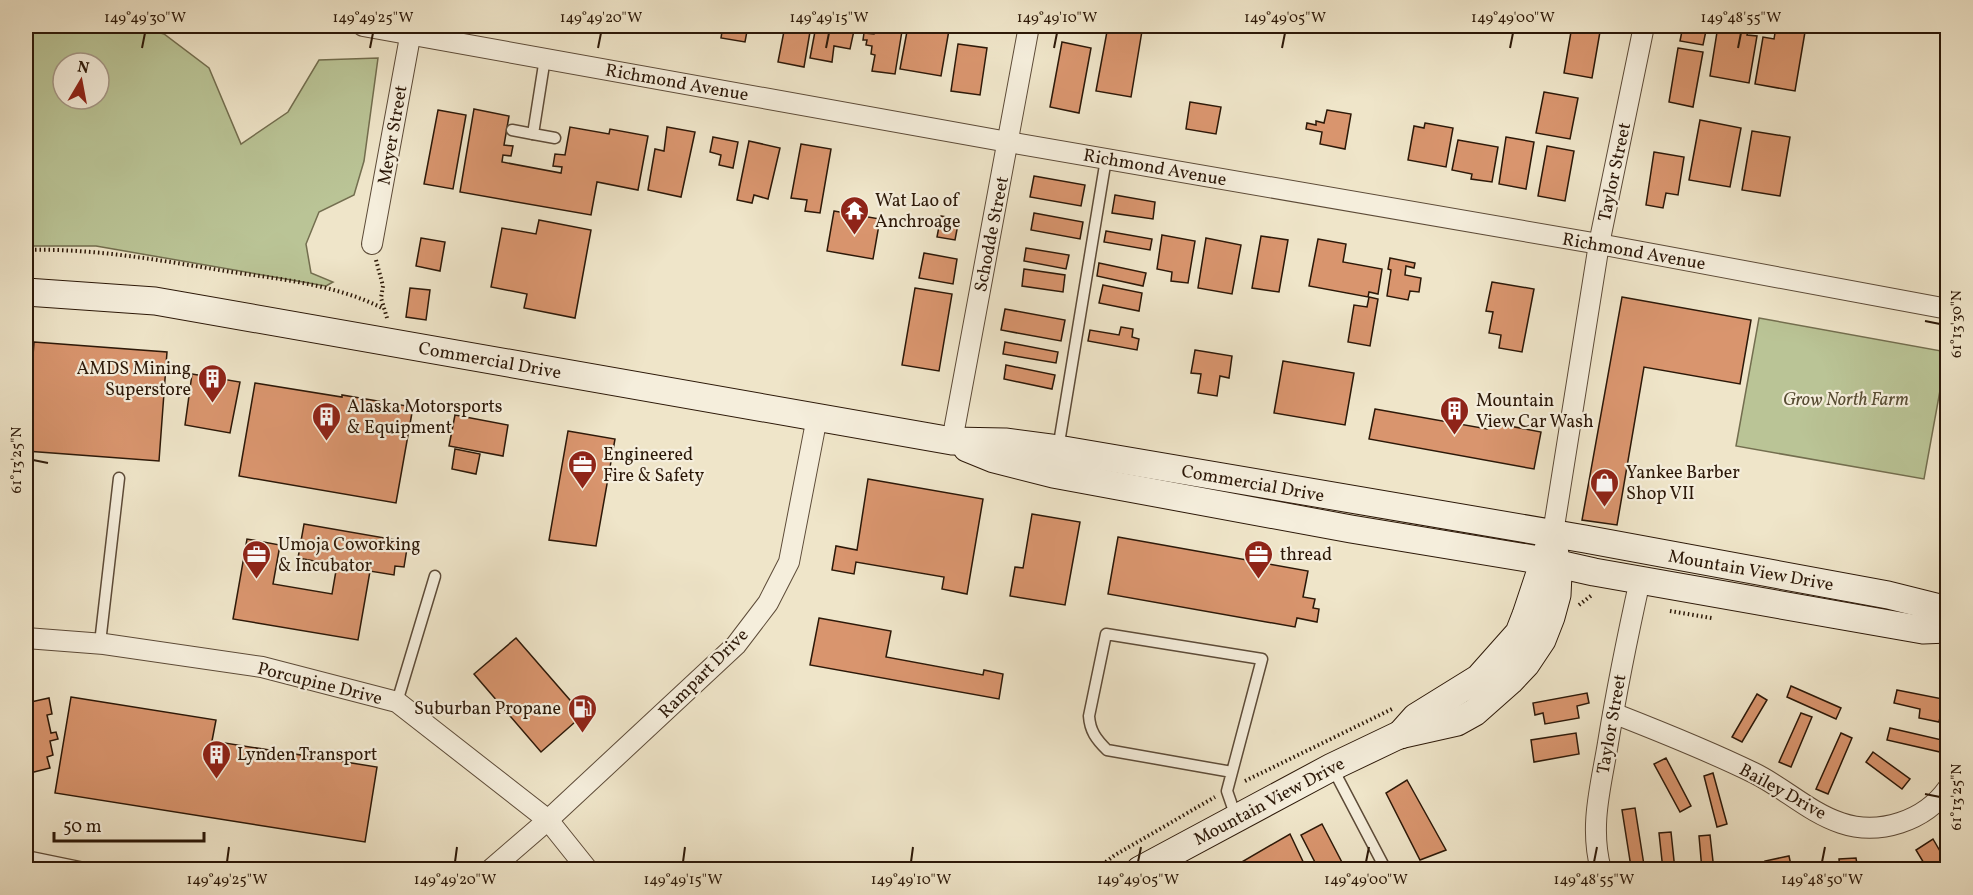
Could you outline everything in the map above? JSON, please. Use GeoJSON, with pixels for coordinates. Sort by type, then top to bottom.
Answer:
{"type":"FeatureCollection","features":[{"type":"Feature","properties":{"kind":"main road","name":"Commercial Drive"},"geometry":{"type":"LineString","coordinates":[[26,292],[155,301],[952,441],[1005,442],[1058,449],[1553,533]]}},
{"type":"Feature","properties":{"kind":"main road","name":"Commercial Drive"},"geometry":{"type":"LineString","coordinates":[[952,441],[994,459],[1053,474],[1551,563]]}},
{"type":"Feature","properties":{"kind":"main road","name":"Mountain View Drive"},"geometry":{"type":"LineString","coordinates":[[1140,870],[1236,817],[1399,735],[1416,717],[1479,678],[1518,633],[1551,563],[1553,533],[1888,595],[1947,610]]}},
{"type":"Feature","properties":{"kind":"main road","name":"Mountain View Drive"},"geometry":{"type":"LineString","coordinates":[[1551,563],[1923,630],[1947,629]]}},
{"type":"Feature","properties":{"kind":"street","name":"Richmond Avenue"},"geometry":{"type":"LineString","coordinates":[[363,26],[412,30],[545,58],[1106,159],[1599,244],[1947,309]]}},
{"type":"Feature","properties":{"kind":"street","name":"Schodde Street"},"geometry":{"type":"LineString","coordinates":[[952,441],[1029,26]]}},
{"type":"Feature","properties":{"kind":"street","name":"Taylor Street"},"geometry":{"type":"LineString","coordinates":[[1553,533],[1599,244],[1644,26]]}},
{"type":"Feature","properties":{"kind":"street","name":"Meyer Street"},"geometry":{"type":"LineString","coordinates":[[372,244],[412,30]]}},
{"type":"Feature","properties":{"kind":"street","name":"Rampart Drive"},"geometry":{"type":"LineString","coordinates":[[490,870],[548,820],[736,645],[768,603],[789,562],[816,417]]}},
{"type":"Feature","properties":{"kind":"street","name":"Taylor Street"},"geometry":{"type":"LineString","coordinates":[[1601,870],[1595,821],[1598,791],[1640,580]]}},
{"type":"Feature","properties":{"kind":"street","name":"Porcupine Drive"},"geometry":{"type":"LineString","coordinates":[[26,638],[100,643],[262,668],[397,702],[548,820],[588,870]]}},
{"type":"Feature","properties":{"kind":"street","name":"Bailey Drive"},"geometry":{"type":"LineString","coordinates":[[1613,715],[1702,748],[1758,775],[1840,823],[1863,827],[1900,824],[1914,818],[1947,788]]}},
{"type":"Feature","properties":{"kind":"lane"},"geometry":{"type":"LineString","coordinates":[[533,134],[545,58]]}},
{"type":"Feature","properties":{"kind":"lane"},"geometry":{"type":"LineString","coordinates":[[512,130],[555,138]]}},
{"type":"Feature","properties":{"kind":"lane"},"geometry":{"type":"LineString","coordinates":[[1058,449],[1106,159]]}},
{"type":"Feature","properties":{"kind":"lane"},"geometry":{"type":"LineString","coordinates":[[100,643],[119,478]]}},
{"type":"Feature","properties":{"kind":"lane"},"geometry":{"type":"LineString","coordinates":[[397,702],[435,576]]}},
{"type":"Feature","properties":{"kind":"lane"},"geometry":{"type":"LineString","coordinates":[[1232,772],[1107,750],[1090,730],[1089,717],[1106,634],[1262,659],[1227,791],[1236,817]]}},
{"type":"Feature","properties":{"kind":"lane"},"geometry":{"type":"LineString","coordinates":[[1332,767],[1386,870]]}},
{"type":"Feature","properties":{"kind":"lane"},"geometry":{"type":"LineString","coordinates":[[26,856],[94,870]]}},
{"type":"Feature","properties":{"kind":"path"},"geometry":{"type":"LineString","coordinates":[[372,244],[383,286],[381,298],[387,318]]}},
{"type":"Feature","properties":{"kind":"path"},"geometry":{"type":"LineString","coordinates":[[26,250],[103,252],[258,276],[351,294],[384,309]]}},
{"type":"Feature","properties":{"kind":"path"},"geometry":{"type":"LineString","coordinates":[[1095,870],[1115,855],[1227,791],[1395,707]]}},
{"type":"Feature","properties":{"kind":"green space"},"geometry":{"type":"Polygon","coordinates":[[[26,26],[136,26],[164,34],[209,68],[241,144],[288,112],[319,60],[378,58],[364,161],[354,195],[319,212],[306,244],[311,273],[333,282],[326,286],[96,246],[26,246],[26,26]]]}},
{"type":"Feature","properties":{"kind":"green space","name":"Grow North Farm"},"geometry":{"type":"Polygon","coordinates":[[[1759,318],[1947,352],[1924,479],[1736,446],[1759,318]]]}},
{"type":"Feature","properties":{"kind":"building"},"geometry":{"type":"Polygon","coordinates":[[[678,26],[717,26],[716,32],[678,26]]]}},
{"type":"Feature","properties":{"kind":"building"},"geometry":{"type":"Polygon","coordinates":[[[723,26],[748,26],[745,42],[721,38],[723,26]]]}},
{"type":"Feature","properties":{"kind":"building"},"geometry":{"type":"Polygon","coordinates":[[[785,26],[811,26],[804,67],[778,62],[785,26]]]}},
{"type":"Feature","properties":{"kind":"building"},"geometry":{"type":"Polygon","coordinates":[[[816,26],[855,26],[850,49],[834,46],[832,62],[810,58],[816,26]]]}},
{"type":"Feature","properties":{"kind":"building"},"geometry":{"type":"Polygon","coordinates":[[[908,26],[949,30],[941,76],[900,69],[908,26]]]}},
{"type":"Feature","properties":{"kind":"building"},"geometry":{"type":"Polygon","coordinates":[[[1108,26],[1142,31],[1131,97],[1096,91],[1108,26]]]}},
{"type":"Feature","properties":{"kind":"building"},"geometry":{"type":"Polygon","coordinates":[[[1431,26],[1470,26],[1469,32],[1431,26]]]}},
{"type":"Feature","properties":{"kind":"building"},"geometry":{"type":"Polygon","coordinates":[[[1572,26],[1601,26],[1592,78],[1564,73],[1572,26]]]}},
{"type":"Feature","properties":{"kind":"building"},"geometry":{"type":"Polygon","coordinates":[[[1683,26],[1707,26],[1703,45],[1680,41],[1683,26]]]}},
{"type":"Feature","properties":{"kind":"building"},"geometry":{"type":"Polygon","coordinates":[[[1718,26],[1749,26],[1747,35],[1757,36],[1749,83],[1710,76],[1718,26]]]}},
{"type":"Feature","properties":{"kind":"building"},"geometry":{"type":"Polygon","coordinates":[[[875,27],[902,31],[895,74],[872,71],[875,55],[871,54],[872,46],[866,45],[867,40],[863,40],[864,33],[874,34],[875,27]]]}},
{"type":"Feature","properties":{"kind":"building"},"geometry":{"type":"Polygon","coordinates":[[[1776,27],[1805,32],[1795,91],[1755,84],[1763,37],[1774,39],[1776,27]]]}},
{"type":"Feature","properties":{"kind":"building"},"geometry":{"type":"Polygon","coordinates":[[[1062,42],[1091,48],[1079,113],[1050,107],[1062,42]]]}},
{"type":"Feature","properties":{"kind":"building"},"geometry":{"type":"Polygon","coordinates":[[[958,44],[987,48],[980,95],[951,91],[958,44]]]}},
{"type":"Feature","properties":{"kind":"building"},"geometry":{"type":"Polygon","coordinates":[[[1678,48],[1703,52],[1693,107],[1669,102],[1678,48]]]}},
{"type":"Feature","properties":{"kind":"building"},"geometry":{"type":"Polygon","coordinates":[[[1544,92],[1578,98],[1570,139],[1536,133],[1544,92]]]}},
{"type":"Feature","properties":{"kind":"building"},"geometry":{"type":"Polygon","coordinates":[[[1190,102],[1221,107],[1216,134],[1186,129],[1190,102]]]}},
{"type":"Feature","properties":{"kind":"building"},"geometry":{"type":"Polygon","coordinates":[[[474,109],[509,116],[504,145],[513,146],[511,156],[503,155],[502,162],[561,173],[562,167],[553,166],[555,154],[565,155],[570,127],[609,134],[610,129],[648,136],[638,190],[597,182],[591,215],[460,192],[474,109]]]}},
{"type":"Feature","properties":{"kind":"building"},"geometry":{"type":"Polygon","coordinates":[[[438,110],[466,115],[453,189],[424,184],[438,110]]]}},
{"type":"Feature","properties":{"kind":"building"},"geometry":{"type":"Polygon","coordinates":[[[1327,110],[1351,114],[1345,149],[1320,144],[1322,132],[1306,129],[1307,123],[1316,125],[1316,121],[1324,123],[1327,110]]]}},
{"type":"Feature","properties":{"kind":"building"},"geometry":{"type":"Polygon","coordinates":[[[1700,120],[1741,128],[1730,187],[1689,180],[1700,120]]]}},
{"type":"Feature","properties":{"kind":"building"},"geometry":{"type":"Polygon","coordinates":[[[1425,123],[1453,128],[1446,167],[1408,160],[1414,126],[1424,128],[1425,123]]]}},
{"type":"Feature","properties":{"kind":"building"},"geometry":{"type":"Polygon","coordinates":[[[667,127],[695,132],[681,197],[648,190],[655,149],[664,151],[667,127]]]}},
{"type":"Feature","properties":{"kind":"building"},"geometry":{"type":"Polygon","coordinates":[[[1752,131],[1790,137],[1780,196],[1742,190],[1752,131]]]}},
{"type":"Feature","properties":{"kind":"building"},"geometry":{"type":"Polygon","coordinates":[[[713,137],[738,142],[733,168],[719,165],[721,155],[710,152],[713,137]]]}},
{"type":"Feature","properties":{"kind":"building"},"geometry":{"type":"Polygon","coordinates":[[[1506,137],[1534,142],[1526,189],[1499,184],[1506,137]]]}},
{"type":"Feature","properties":{"kind":"building"},"geometry":{"type":"Polygon","coordinates":[[[1458,140],[1498,147],[1492,182],[1471,179],[1472,174],[1452,170],[1458,140]]]}},
{"type":"Feature","properties":{"kind":"building"},"geometry":{"type":"Polygon","coordinates":[[[749,141],[780,148],[768,199],[754,195],[752,203],[737,200],[749,141]]]}},
{"type":"Feature","properties":{"kind":"building"},"geometry":{"type":"Polygon","coordinates":[[[801,144],[831,149],[820,213],[805,211],[807,200],[791,198],[801,144]]]}},
{"type":"Feature","properties":{"kind":"building"},"geometry":{"type":"Polygon","coordinates":[[[1547,146],[1574,151],[1565,201],[1538,196],[1547,146]]]}},
{"type":"Feature","properties":{"kind":"building"},"geometry":{"type":"Polygon","coordinates":[[[1654,152],[1684,157],[1678,195],[1666,193],[1663,208],[1646,205],[1654,152]]]}},
{"type":"Feature","properties":{"kind":"building"},"geometry":{"type":"Polygon","coordinates":[[[1034,176],[1085,185],[1081,206],[1030,197],[1034,176]]]}},
{"type":"Feature","properties":{"kind":"building"},"geometry":{"type":"Polygon","coordinates":[[[1115,195],[1155,202],[1153,219],[1112,213],[1115,195]]]}},
{"type":"Feature","properties":{"kind":"building","name":"Wat Lao of Anchroage"},"geometry":{"type":"Polygon","coordinates":[[[834,211],[880,219],[873,259],[827,251],[834,211]]]}},
{"type":"Feature","properties":{"kind":"building"},"geometry":{"type":"Polygon","coordinates":[[[1034,213],[1083,222],[1080,239],[1031,230],[1034,213]]]}},
{"type":"Feature","properties":{"kind":"building"},"geometry":{"type":"Polygon","coordinates":[[[941,216],[959,219],[955,240],[937,237],[941,216]]]}},
{"type":"Feature","properties":{"kind":"building"},"geometry":{"type":"Polygon","coordinates":[[[539,220],[591,230],[575,318],[524,308],[527,294],[491,287],[502,228],[536,234],[539,220]]]}},
{"type":"Feature","properties":{"kind":"building"},"geometry":{"type":"Polygon","coordinates":[[[1106,231],[1152,239],[1150,250],[1104,242],[1106,231]]]}},
{"type":"Feature","properties":{"kind":"building"},"geometry":{"type":"Polygon","coordinates":[[[1162,235],[1195,241],[1188,283],[1171,281],[1172,272],[1157,269],[1162,235]]]}},
{"type":"Feature","properties":{"kind":"building"},"geometry":{"type":"Polygon","coordinates":[[[1261,236],[1288,240],[1279,292],[1252,288],[1261,236]]]}},
{"type":"Feature","properties":{"kind":"building"},"geometry":{"type":"Polygon","coordinates":[[[421,238],[445,242],[440,271],[416,266],[421,238]]]}},
{"type":"Feature","properties":{"kind":"building"},"geometry":{"type":"Polygon","coordinates":[[[1206,238],[1241,245],[1232,294],[1198,288],[1206,238]]]}},
{"type":"Feature","properties":{"kind":"building"},"geometry":{"type":"Polygon","coordinates":[[[1318,239],[1346,244],[1343,262],[1382,269],[1378,294],[1369,292],[1368,297],[1309,286],[1318,239]]]}},
{"type":"Feature","properties":{"kind":"building"},"geometry":{"type":"Polygon","coordinates":[[[1026,248],[1069,255],[1066,269],[1024,261],[1026,248]]]}},
{"type":"Feature","properties":{"kind":"building"},"geometry":{"type":"Polygon","coordinates":[[[924,253],[957,259],[953,284],[919,278],[924,253]]]}},
{"type":"Feature","properties":{"kind":"building"},"geometry":{"type":"Polygon","coordinates":[[[1390,258],[1415,263],[1414,268],[1406,266],[1405,275],[1421,278],[1419,292],[1410,291],[1408,300],[1387,296],[1391,270],[1388,269],[1390,258]]]}},
{"type":"Feature","properties":{"kind":"building"},"geometry":{"type":"Polygon","coordinates":[[[1099,263],[1146,273],[1143,286],[1097,276],[1099,263]]]}},
{"type":"Feature","properties":{"kind":"building"},"geometry":{"type":"Polygon","coordinates":[[[1024,269],[1065,275],[1063,292],[1022,286],[1024,269]]]}},
{"type":"Feature","properties":{"kind":"building"},"geometry":{"type":"Polygon","coordinates":[[[1492,282],[1534,289],[1522,352],[1499,348],[1501,335],[1489,333],[1493,312],[1486,311],[1492,282]]]}},
{"type":"Feature","properties":{"kind":"building"},"geometry":{"type":"Polygon","coordinates":[[[1103,285],[1142,293],[1139,311],[1099,303],[1103,285]]]}},
{"type":"Feature","properties":{"kind":"building"},"geometry":{"type":"Polygon","coordinates":[[[410,288],[430,290],[426,320],[406,317],[410,288]]]}},
{"type":"Feature","properties":{"kind":"building"},"geometry":{"type":"Polygon","coordinates":[[[915,288],[952,294],[939,371],[902,365],[915,288]]]}},
{"type":"Feature","properties":{"kind":"building"},"geometry":{"type":"Polygon","coordinates":[[[1369,297],[1378,299],[1370,346],[1348,342],[1354,305],[1367,307],[1369,297]]]}},
{"type":"Feature","properties":{"kind":"building"},"geometry":{"type":"Polygon","coordinates":[[[1622,297],[1751,320],[1740,384],[1644,367],[1617,525],[1582,520],[1622,297]]]}},
{"type":"Feature","properties":{"kind":"building"},"geometry":{"type":"Polygon","coordinates":[[[1005,309],[1065,320],[1061,341],[1001,330],[1005,309]]]}},
{"type":"Feature","properties":{"kind":"building"},"geometry":{"type":"Polygon","coordinates":[[[1121,327],[1133,329],[1132,337],[1139,339],[1137,350],[1088,341],[1090,330],[1119,335],[1121,327]]]}},
{"type":"Feature","properties":{"kind":"building"},"geometry":{"type":"Polygon","coordinates":[[[34,342],[167,352],[159,461],[26,451],[34,342]]]}},
{"type":"Feature","properties":{"kind":"building"},"geometry":{"type":"Polygon","coordinates":[[[1005,342],[1058,352],[1056,363],[1003,354],[1005,342]]]}},
{"type":"Feature","properties":{"kind":"building"},"geometry":{"type":"Polygon","coordinates":[[[1195,350],[1232,356],[1229,378],[1220,376],[1217,396],[1198,393],[1201,374],[1191,373],[1195,350]]]}},
{"type":"Feature","properties":{"kind":"building"},"geometry":{"type":"Polygon","coordinates":[[[1283,361],[1354,373],[1345,425],[1274,413],[1283,361]]]}},
{"type":"Feature","properties":{"kind":"building"},"geometry":{"type":"Polygon","coordinates":[[[1006,365],[1055,375],[1052,389],[1004,379],[1006,365]]]}},
{"type":"Feature","properties":{"kind":"building","name":"AMDS Mining Superstore"},"geometry":{"type":"Polygon","coordinates":[[[192,374],[240,382],[230,433],[185,425],[192,374]]]}},
{"type":"Feature","properties":{"kind":"building","name":"Alaska Motorsports & Equipment"},"geometry":{"type":"Polygon","coordinates":[[[255,383],[413,407],[396,503],[239,476],[255,383]]]}},
{"type":"Feature","properties":{"kind":"building","name":"Mountain View Car Wash"},"geometry":{"type":"Polygon","coordinates":[[[1375,409],[1487,429],[1489,422],[1541,432],[1534,469],[1369,439],[1375,409]]]}},
{"type":"Feature","properties":{"kind":"building"},"geometry":{"type":"Polygon","coordinates":[[[455,415],[508,425],[503,456],[449,446],[455,415]]]}},
{"type":"Feature","properties":{"kind":"building","name":"Engineered Fire & Safety"},"geometry":{"type":"Polygon","coordinates":[[[568,431],[615,439],[596,546],[549,540],[568,431]]]}},
{"type":"Feature","properties":{"kind":"building"},"geometry":{"type":"Polygon","coordinates":[[[455,449],[480,454],[476,474],[452,469],[455,449]]]}},
{"type":"Feature","properties":{"kind":"building"},"geometry":{"type":"Polygon","coordinates":[[[868,479],[983,499],[967,594],[942,589],[944,577],[856,562],[854,574],[832,570],[836,546],[857,550],[868,479]]]}},
{"type":"Feature","properties":{"kind":"building"},"geometry":{"type":"Polygon","coordinates":[[[1032,514],[1080,522],[1065,605],[1010,596],[1015,567],[1023,568],[1032,514]]]}},
{"type":"Feature","properties":{"kind":"building","name":"Umoja Coworking & Incubator"},"geometry":{"type":"Polygon","coordinates":[[[304,524],[408,542],[404,567],[395,566],[394,575],[370,571],[358,640],[233,619],[247,539],[280,545],[273,584],[332,594],[337,565],[298,558],[304,524]]]}},
{"type":"Feature","properties":{"kind":"building"},"geometry":{"type":"Polygon","coordinates":[[[1118,537],[1308,571],[1303,597],[1315,599],[1313,608],[1319,609],[1317,622],[1297,618],[1295,627],[1108,594],[1118,537]]]}},
{"type":"Feature","properties":{"kind":"building"},"geometry":{"type":"Polygon","coordinates":[[[819,618],[891,631],[886,657],[983,675],[984,670],[1003,674],[999,699],[810,665],[819,618]]]}},
{"type":"Feature","properties":{"kind":"building"},"geometry":{"type":"Polygon","coordinates":[[[516,638],[583,715],[541,752],[474,674],[516,638]]]}},
{"type":"Feature","properties":{"kind":"building"},"geometry":{"type":"Polygon","coordinates":[[[1791,686],[1841,708],[1836,719],[1787,697],[1791,686]]]}},
{"type":"Feature","properties":{"kind":"building"},"geometry":{"type":"Polygon","coordinates":[[[1897,690],[1948,700],[1948,714],[1941,713],[1939,722],[1919,718],[1920,709],[1894,703],[1897,690]]]}},
{"type":"Feature","properties":{"kind":"building"},"geometry":{"type":"Polygon","coordinates":[[[1587,693],[1589,703],[1577,706],[1579,718],[1545,724],[1543,713],[1535,715],[1533,703],[1587,693]]]}},
{"type":"Feature","properties":{"kind":"building"},"geometry":{"type":"Polygon","coordinates":[[[1757,694],[1767,700],[1742,742],[1732,737],[1757,694]]]}},
{"type":"Feature","properties":{"kind":"building","name":"Lynden Transport"},"geometry":{"type":"Polygon","coordinates":[[[71,697],[216,720],[212,741],[377,767],[365,842],[55,793],[71,697]]]}},
{"type":"Feature","properties":{"kind":"building"},"geometry":{"type":"Polygon","coordinates":[[[49,698],[52,714],[47,715],[51,733],[56,732],[58,739],[50,741],[53,755],[47,757],[50,768],[26,774],[26,703],[49,698]]]}},
{"type":"Feature","properties":{"kind":"building"},"geometry":{"type":"Polygon","coordinates":[[[1801,713],[1812,717],[1791,767],[1779,762],[1801,713]]]}},
{"type":"Feature","properties":{"kind":"building"},"geometry":{"type":"Polygon","coordinates":[[[1890,728],[1942,740],[1940,752],[1887,740],[1890,728]]]}},
{"type":"Feature","properties":{"kind":"building"},"geometry":{"type":"Polygon","coordinates":[[[1576,733],[1579,754],[1534,762],[1531,740],[1576,733]]]}},
{"type":"Feature","properties":{"kind":"building"},"geometry":{"type":"Polygon","coordinates":[[[1841,733],[1852,738],[1828,794],[1816,789],[1841,733]]]}},
{"type":"Feature","properties":{"kind":"building"},"geometry":{"type":"Polygon","coordinates":[[[1873,752],[1910,779],[1902,789],[1866,762],[1873,752]]]}},
{"type":"Feature","properties":{"kind":"building"},"geometry":{"type":"Polygon","coordinates":[[[1666,758],[1691,806],[1680,812],[1654,764],[1666,758]]]}},
{"type":"Feature","properties":{"kind":"building"},"geometry":{"type":"Polygon","coordinates":[[[1713,773],[1727,824],[1717,827],[1704,776],[1713,773]]]}},
{"type":"Feature","properties":{"kind":"building"},"geometry":{"type":"Polygon","coordinates":[[[1407,780],[1446,850],[1420,860],[1386,793],[1407,780]]]}},
{"type":"Feature","properties":{"kind":"building"},"geometry":{"type":"Polygon","coordinates":[[[1635,808],[1644,865],[1631,867],[1622,810],[1635,808]]]}},
{"type":"Feature","properties":{"kind":"building"},"geometry":{"type":"Polygon","coordinates":[[[1322,824],[1346,870],[1319,870],[1301,835],[1322,824]]]}},
{"type":"Feature","properties":{"kind":"building"},"geometry":{"type":"Polygon","coordinates":[[[1671,832],[1675,870],[1663,870],[1659,833],[1671,832]]]}},
{"type":"Feature","properties":{"kind":"building"},"geometry":{"type":"Polygon","coordinates":[[[1290,834],[1307,870],[1228,870],[1290,834]]]}},
{"type":"Feature","properties":{"kind":"building"},"geometry":{"type":"Polygon","coordinates":[[[1710,835],[1714,870],[1702,870],[1699,836],[1710,835]]]}},
{"type":"Feature","properties":{"kind":"building"},"geometry":{"type":"Polygon","coordinates":[[[1933,839],[1948,865],[1948,870],[1928,870],[1916,850],[1933,839]]]}},
{"type":"Feature","properties":{"kind":"building"},"geometry":{"type":"Polygon","coordinates":[[[1789,856],[1792,870],[1767,870],[1765,861],[1789,856]]]}},
{"type":"Feature","properties":{"kind":"building"},"geometry":{"type":"Polygon","coordinates":[[[1856,858],[1858,870],[1840,870],[1839,859],[1856,858]]]}},
{"type":"Feature","properties":{"kind":"place","name":"Wat Lao of Anchroage"},"geometry":{"type":"Point","coordinates":[854,236]}},
{"type":"Feature","properties":{"kind":"place","name":"AMDS Mining Superstore"},"geometry":{"type":"Point","coordinates":[212,404]}},
{"type":"Feature","properties":{"kind":"place","name":"Mountain View Car Wash"},"geometry":{"type":"Point","coordinates":[1455,436]}},
{"type":"Feature","properties":{"kind":"place","name":"Alaska Motorsports & Equipment"},"geometry":{"type":"Point","coordinates":[326,442]}},
{"type":"Feature","properties":{"kind":"place","name":"Engineered Fire & Safety"},"geometry":{"type":"Point","coordinates":[582,490]}},
{"type":"Feature","properties":{"kind":"place","name":"Yankee Barber Shop VII"},"geometry":{"type":"Point","coordinates":[1605,508]}},
{"type":"Feature","properties":{"kind":"place","name":"Umoja Coworking & Incubator"},"geometry":{"type":"Point","coordinates":[257,580]}},
{"type":"Feature","properties":{"kind":"place","name":"thread"},"geometry":{"type":"Point","coordinates":[1259,580]}},
{"type":"Feature","properties":{"kind":"place","name":"Suburban Propane"},"geometry":{"type":"Point","coordinates":[582,734]}},
{"type":"Feature","properties":{"kind":"place","name":"Lynden Transport"},"geometry":{"type":"Point","coordinates":[216,780]}}]}
